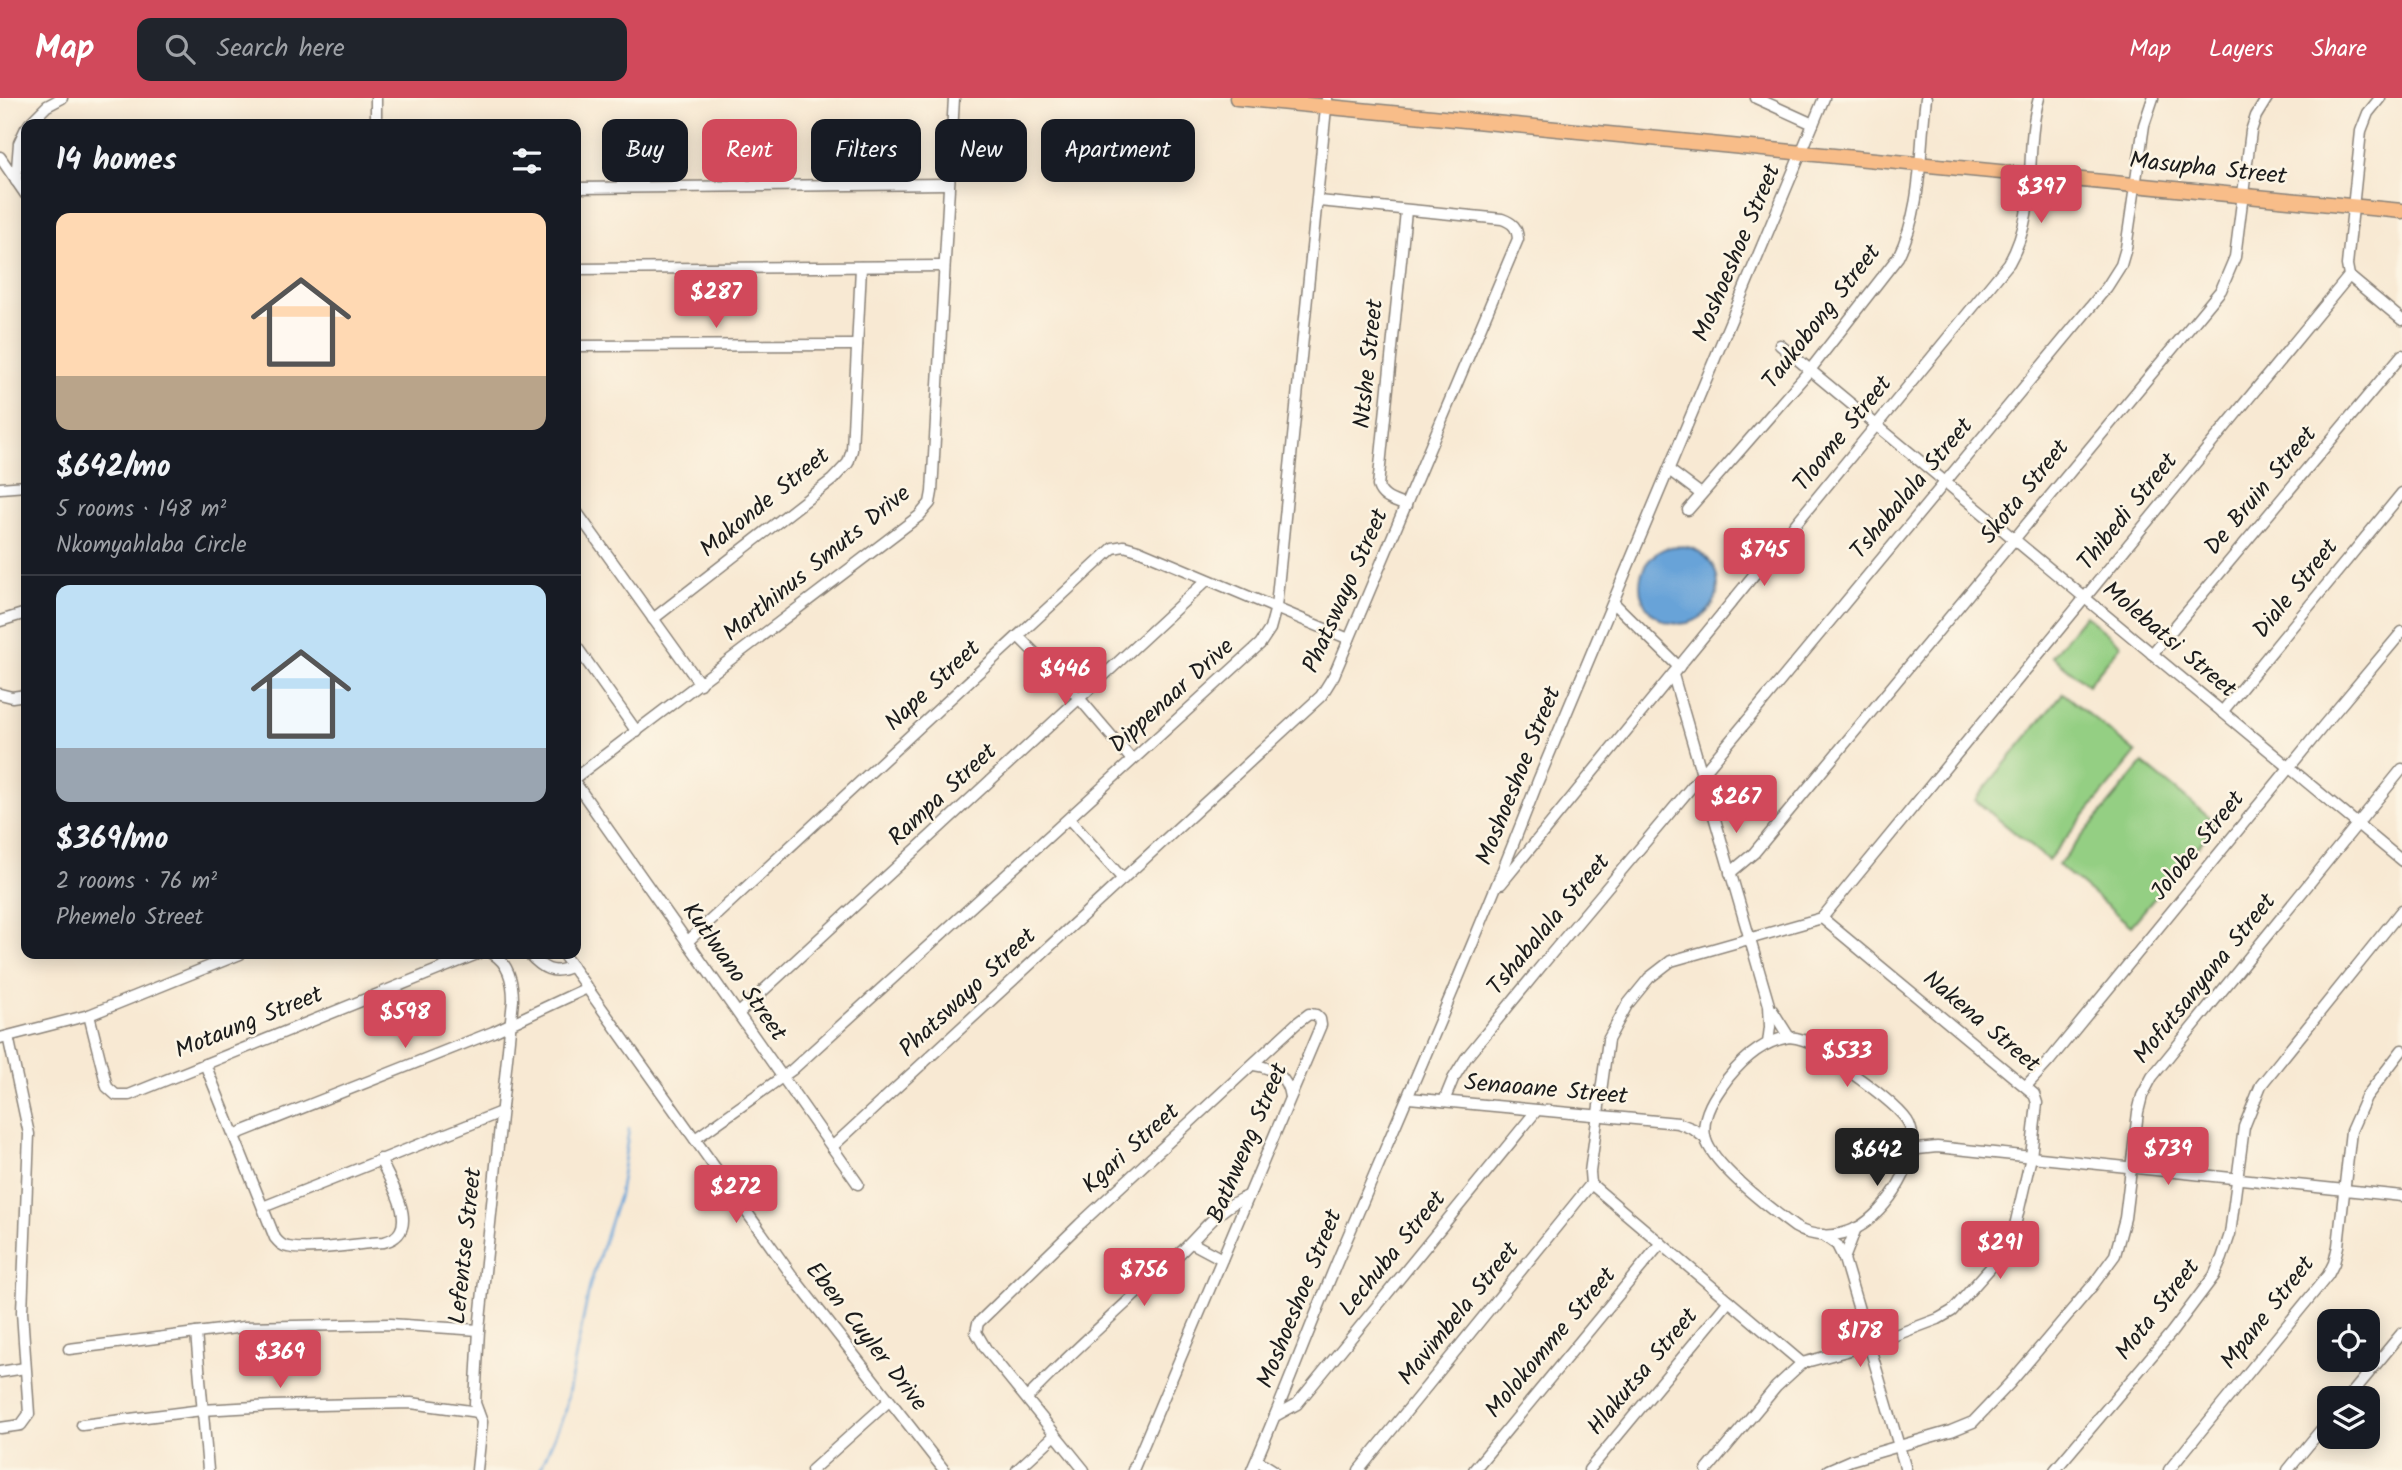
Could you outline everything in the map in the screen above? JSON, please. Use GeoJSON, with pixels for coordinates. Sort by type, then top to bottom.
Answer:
{"type":"FeatureCollection","features":[{"type":"Feature","properties":{"kind":"main road","name":"Masupha Street"},"geometry":{"type":"LineString","coordinates":[[1237,98],[1327,103],[2402,211]]}},
{"type":"Feature","properties":{"kind":"street"},"geometry":{"type":"LineString","coordinates":[[35,119],[47,106],[62,98]]}},
{"type":"Feature","properties":{"kind":"street"},"geometry":{"type":"LineString","coordinates":[[376,98],[376,119]]}},
{"type":"Feature","properties":{"kind":"street","name":"Marthinus Smuts Drive"},"geometry":{"type":"LineString","coordinates":[[581,774],[919,516],[930,503],[954,98]]}},
{"type":"Feature","properties":{"kind":"street"},"geometry":{"type":"LineString","coordinates":[[1230,98],[1237,98]]}},
{"type":"Feature","properties":{"kind":"street"},"geometry":{"type":"LineString","coordinates":[[1756,98],[1813,124]]}},
{"type":"Feature","properties":{"kind":"street","name":"Moshoeshoe Street"},"geometry":{"type":"LineString","coordinates":[[1254,1465],[1824,98]]}},
{"type":"Feature","properties":{"kind":"street","name":"Taukobong Street"},"geometry":{"type":"LineString","coordinates":[[1688,510],[1810,370],[1898,257],[1908,238],[1913,220],[1922,163],[1926,98]]}},
{"type":"Feature","properties":{"kind":"street","name":"Tloome Street"},"geometry":{"type":"LineString","coordinates":[[1495,892],[2009,263],[2025,224],[2032,174],[2032,134],[2039,98]]}},
{"type":"Feature","properties":{"kind":"street","name":"Tshabalala Street"},"geometry":{"type":"LineString","coordinates":[[1444,1101],[1452,1079],[1466,1058],[2115,276],[2126,248],[2144,125],[2153,98]]}},
{"type":"Feature","properties":{"kind":"street","name":"Skota Street"},"geometry":{"type":"LineString","coordinates":[[1730,873],[1754,853],[2221,290],[2235,257],[2251,131],[2267,98]]}},
{"type":"Feature","properties":{"kind":"street"},"geometry":{"type":"LineString","coordinates":[[2380,98],[2368,113],[2361,131],[2347,265],[2349,276],[2402,320]]}},
{"type":"Feature","properties":{"kind":"street","name":"Dippenaar Drive"},"geometry":{"type":"LineString","coordinates":[[695,1139],[782,1077],[1260,644],[1270,629],[1276,607],[1327,103]]}},
{"type":"Feature","properties":{"kind":"street"},"geometry":{"type":"LineString","coordinates":[[16,181],[21,139]]}},
{"type":"Feature","properties":{"kind":"street"},"geometry":{"type":"LineString","coordinates":[[0,157],[21,188]]}},
{"type":"Feature","properties":{"kind":"street"},"geometry":{"type":"LineString","coordinates":[[581,188],[948,184]]}},
{"type":"Feature","properties":{"kind":"street","name":"Phatswayo Street"},"geometry":{"type":"LineString","coordinates":[[832,1147],[1321,696],[1334,675],[1518,239],[1515,227],[1502,219],[1319,201]]}},
{"type":"Feature","properties":{"kind":"street","name":"Ntshe Street"},"geometry":{"type":"LineString","coordinates":[[1406,211],[1378,486],[1386,498],[1406,506]]}},
{"type":"Feature","properties":{"kind":"street"},"geometry":{"type":"LineString","coordinates":[[581,270],[943,266]]}},
{"type":"Feature","properties":{"kind":"street","name":"Makonde Street"},"geometry":{"type":"LineString","coordinates":[[653,619],[832,480],[849,463],[852,450],[861,267]]}},
{"type":"Feature","properties":{"kind":"street","name":"Thibedi Street"},"geometry":{"type":"LineString","coordinates":[[1822,918],[2349,276]]}},
{"type":"Feature","properties":{"kind":"street"},"geometry":{"type":"LineString","coordinates":[[581,346],[857,345]]}},
{"type":"Feature","properties":{"kind":"street","name":"Molebatsi Street"},"geometry":{"type":"LineString","coordinates":[[1780,345],[2402,861]]}},
{"type":"Feature","properties":{"kind":"street","name":"De Bruin Street"},"geometry":{"type":"LineString","coordinates":[[2152,654],[2402,355]]}},
{"type":"Feature","properties":{"kind":"street"},"geometry":{"type":"LineString","coordinates":[[1669,470],[1701,494]]}},
{"type":"Feature","properties":{"kind":"street"},"geometry":{"type":"LineString","coordinates":[[0,488],[21,486]]}},
{"type":"Feature","properties":{"kind":"street","name":"Diale Street"},"geometry":{"type":"LineString","coordinates":[[2222,712],[2402,493]]}},
{"type":"Feature","properties":{"kind":"street"},"geometry":{"type":"LineString","coordinates":[[581,517],[700,684]]}},
{"type":"Feature","properties":{"kind":"street","name":"Nape Street"},"geometry":{"type":"LineString","coordinates":[[687,942],[1108,552],[1117,547],[1138,550],[1349,639]]}},
{"type":"Feature","properties":{"kind":"street","name":"Rampa Street"},"geometry":{"type":"LineString","coordinates":[[739,1013],[1207,580]]}},
{"type":"Feature","properties":{"kind":"street"},"geometry":{"type":"LineString","coordinates":[[1614,603],[1676,671],[1701,773],[1769,1005],[1768,1042]]}},
{"type":"Feature","properties":{"kind":"street"},"geometry":{"type":"LineString","coordinates":[[0,621],[21,615]]}},
{"type":"Feature","properties":{"kind":"street","name":"Jolobe Street"},"geometry":{"type":"LineString","coordinates":[[2025,1086],[2050,1060],[2402,632]]}},
{"type":"Feature","properties":{"kind":"street"},"geometry":{"type":"LineString","coordinates":[[1018,636],[1079,698],[1132,760]]}},
{"type":"Feature","properties":{"kind":"street"},"geometry":{"type":"LineString","coordinates":[[581,653],[637,732]]}},
{"type":"Feature","properties":{"kind":"street"},"geometry":{"type":"LineString","coordinates":[[0,694],[5,697],[21,695]]}},
{"type":"Feature","properties":{"kind":"street","name":"Mofutsanyana Street"},"geometry":{"type":"LineString","coordinates":[[1828,1470],[1973,1422],[2093,1285],[2111,1262],[2121,1240],[2141,1096],[2152,1077],[2402,769]]}},
{"type":"Feature","properties":{"kind":"street","name":"Kutlwano Street"},"geometry":{"type":"LineString","coordinates":[[581,791],[859,1184]]}},
{"type":"Feature","properties":{"kind":"street"},"geometry":{"type":"LineString","coordinates":[[1069,819],[1123,879]]}},
{"type":"Feature","properties":{"kind":"street","name":"Mota Street"},"geometry":{"type":"LineString","coordinates":[[2054,1470],[2171,1333],[2214,1276],[2230,1234],[2244,1127],[2261,1085],[2402,910]]}},
{"type":"Feature","properties":{"kind":"street"},"geometry":{"type":"LineString","coordinates":[[1707,1470],[1776,1387],[1802,1363],[1591,1184],[1596,1116],[1608,1040],[1627,1004],[1649,978],[1671,961],[1822,918]]}},
{"type":"Feature","properties":{"kind":"street","name":"Nakena Street"},"geometry":{"type":"LineString","coordinates":[[1802,1363],[1912,1331],[1952,1311],[2000,1257],[2014,1230],[2031,1157],[2037,1103],[2034,1094],[2025,1086],[1822,918]]}},
{"type":"Feature","properties":{"kind":"street"},"geometry":{"type":"LineString","coordinates":[[0,1428],[21,1425],[29,1414],[22,1291],[29,1134],[4,1037],[89,1015],[228,959]]}},
{"type":"Feature","properties":{"kind":"street","name":"Motaung Street"},"geometry":{"type":"LineString","coordinates":[[89,1015],[107,1087],[116,1095],[135,1093],[465,959]]}},
{"type":"Feature","properties":{"kind":"street"},"geometry":{"type":"LineString","coordinates":[[499,959],[512,982],[510,1025]]}},
{"type":"Feature","properties":{"kind":"street"},"geometry":{"type":"LineString","coordinates":[[533,959],[540,967],[551,971],[572,966]]}},
{"type":"Feature","properties":{"kind":"street","name":"Eben Cuyler Drive"},"geometry":{"type":"LineString","coordinates":[[567,959],[793,1277],[944,1470]]}},
{"type":"Feature","properties":{"kind":"street"},"geometry":{"type":"LineString","coordinates":[[234,1135],[510,1025],[587,988]]}},
{"type":"Feature","properties":{"kind":"street"},"geometry":{"type":"LineString","coordinates":[[1769,1005],[1789,1037]]}},
{"type":"Feature","properties":{"kind":"street","name":"Kgari Street"},"geometry":{"type":"LineString","coordinates":[[1027,1398],[986,1349],[976,1332],[979,1319],[1309,1014],[1317,1016],[1321,1025]]}},
{"type":"Feature","properties":{"kind":"street","name":"Lefentse Street"},"geometry":{"type":"LineString","coordinates":[[477,1470],[482,1422],[475,1403],[478,1330],[510,1025]]}},
{"type":"Feature","properties":{"kind":"street","name":"Bathweng Street"},"geometry":{"type":"LineString","coordinates":[[1133,1470],[1321,1025]]}},
{"type":"Feature","properties":{"kind":"street"},"geometry":{"type":"LineString","coordinates":[[1912,1132],[1910,1155],[1903,1176],[1886,1202],[1865,1223],[1856,1228],[1823,1235],[1804,1233],[1778,1215],[1722,1165],[1705,1138],[1706,1115],[1735,1069],[1768,1042],[1789,1037],[1802,1038],[1824,1050],[1904,1115],[1912,1132],[1921,1141],[1937,1147]]}},
{"type":"Feature","properties":{"kind":"street","name":"Mpane Street"},"geometry":{"type":"LineString","coordinates":[[2169,1470],[2328,1275],[2338,1246],[2351,1131],[2367,1097],[2402,1050]]}},
{"type":"Feature","properties":{"kind":"street"},"geometry":{"type":"LineString","coordinates":[[205,1064],[275,1238],[287,1247],[391,1240],[402,1229],[404,1215],[380,1159]]}},
{"type":"Feature","properties":{"kind":"street"},"geometry":{"type":"LineString","coordinates":[[1254,1065],[1269,1068],[1280,1075],[1287,1084],[1290,1098]]}},
{"type":"Feature","properties":{"kind":"street","name":"Senaoane Street"},"geometry":{"type":"LineString","coordinates":[[1409,1098],[1678,1123],[1705,1138]]}},
{"type":"Feature","properties":{"kind":"street","name":"Lechuba Street"},"geometry":{"type":"LineString","coordinates":[[1275,1416],[1297,1404],[1537,1110]]}},
{"type":"Feature","properties":{"kind":"street"},"geometry":{"type":"LineString","coordinates":[[263,1207],[501,1112]]}},
{"type":"Feature","properties":{"kind":"street","name":"Senaoane Street"},"geometry":{"type":"LineString","coordinates":[[1678,1123],[1706,1115]]}},
{"type":"Feature","properties":{"kind":"street"},"geometry":{"type":"LineString","coordinates":[[1910,1155],[1917,1149],[1937,1147],[2402,1196]]}},
{"type":"Feature","properties":{"kind":"street","name":"Mavimbela Street"},"geometry":{"type":"LineString","coordinates":[[1359,1470],[1591,1184]]}},
{"type":"Feature","properties":{"kind":"street"},"geometry":{"type":"LineString","coordinates":[[1084,1470],[1054,1436],[1027,1398],[1192,1243],[1217,1214],[1233,1202],[1248,1196]]}},
{"type":"Feature","properties":{"kind":"street"},"geometry":{"type":"LineString","coordinates":[[1844,1259],[1856,1228]]}},
{"type":"Feature","properties":{"kind":"street"},"geometry":{"type":"LineString","coordinates":[[1823,1235],[1837,1245],[1844,1259],[1906,1470]]}},
{"type":"Feature","properties":{"kind":"street"},"geometry":{"type":"LineString","coordinates":[[1192,1243],[1222,1259]]}},
{"type":"Feature","properties":{"kind":"street","name":"Molokomme Street"},"geometry":{"type":"LineString","coordinates":[[1474,1470],[1661,1243]]}},
{"type":"Feature","properties":{"kind":"street","name":"Hlakutsa Street"},"geometry":{"type":"LineString","coordinates":[[1589,1470],[1729,1301]]}},
{"type":"Feature","properties":{"kind":"street"},"geometry":{"type":"LineString","coordinates":[[69,1349],[244,1327],[418,1324],[478,1330]]}},
{"type":"Feature","properties":{"kind":"street"},"geometry":{"type":"LineString","coordinates":[[196,1333],[208,1470]]}},
{"type":"Feature","properties":{"kind":"street"},"geometry":{"type":"LineString","coordinates":[[2358,1386],[2402,1334]]}},
{"type":"Feature","properties":{"kind":"street"},"geometry":{"type":"LineString","coordinates":[[0,1371],[25,1368]]}},
{"type":"Feature","properties":{"kind":"street"},"geometry":{"type":"LineString","coordinates":[[812,1470],[889,1401]]}},
{"type":"Feature","properties":{"kind":"street"},"geometry":{"type":"LineString","coordinates":[[82,1425],[202,1410],[411,1403],[478,1412]]}},
{"type":"Feature","properties":{"kind":"street"},"geometry":{"type":"LineString","coordinates":[[2288,1470],[2317,1435]]}},
{"type":"Feature","properties":{"kind":"street"},"geometry":{"type":"LineString","coordinates":[[1017,1470],[1054,1436]]}},
{"type":"Feature","properties":{"kind":"street"},"geometry":{"type":"LineString","coordinates":[[1254,1465],[1273,1470]]}},
{"type":"Feature","properties":{"kind":"green space"},"geometry":{"type":"Polygon","coordinates":[[[2085,615],[2121,645],[2088,685],[2052,656],[2085,615]]]}},
{"type":"Feature","properties":{"kind":"green space"},"geometry":{"type":"Polygon","coordinates":[[[2063,693],[2136,753],[2048,860],[1975,800],[2063,693]]]}},
{"type":"Feature","properties":{"kind":"green space"},"geometry":{"type":"Polygon","coordinates":[[[2143,763],[2217,824],[2131,926],[2058,865],[2143,763]]]}},
{"type":"Feature","properties":{"kind":"water"},"geometry":{"type":"Polygon","coordinates":[[[1679,546],[1694,549],[1707,557],[1715,570],[1718,585],[1715,600],[1707,613],[1694,621],[1679,624],[1664,621],[1651,613],[1643,600],[1640,585],[1643,570],[1651,557],[1664,549],[1679,546]]]}},
{"type":"Feature","properties":{"kind":"waterway"},"geometry":{"type":"LineString","coordinates":[[540,1470],[564,1414],[590,1285],[619,1195],[629,1129]]}}]}
